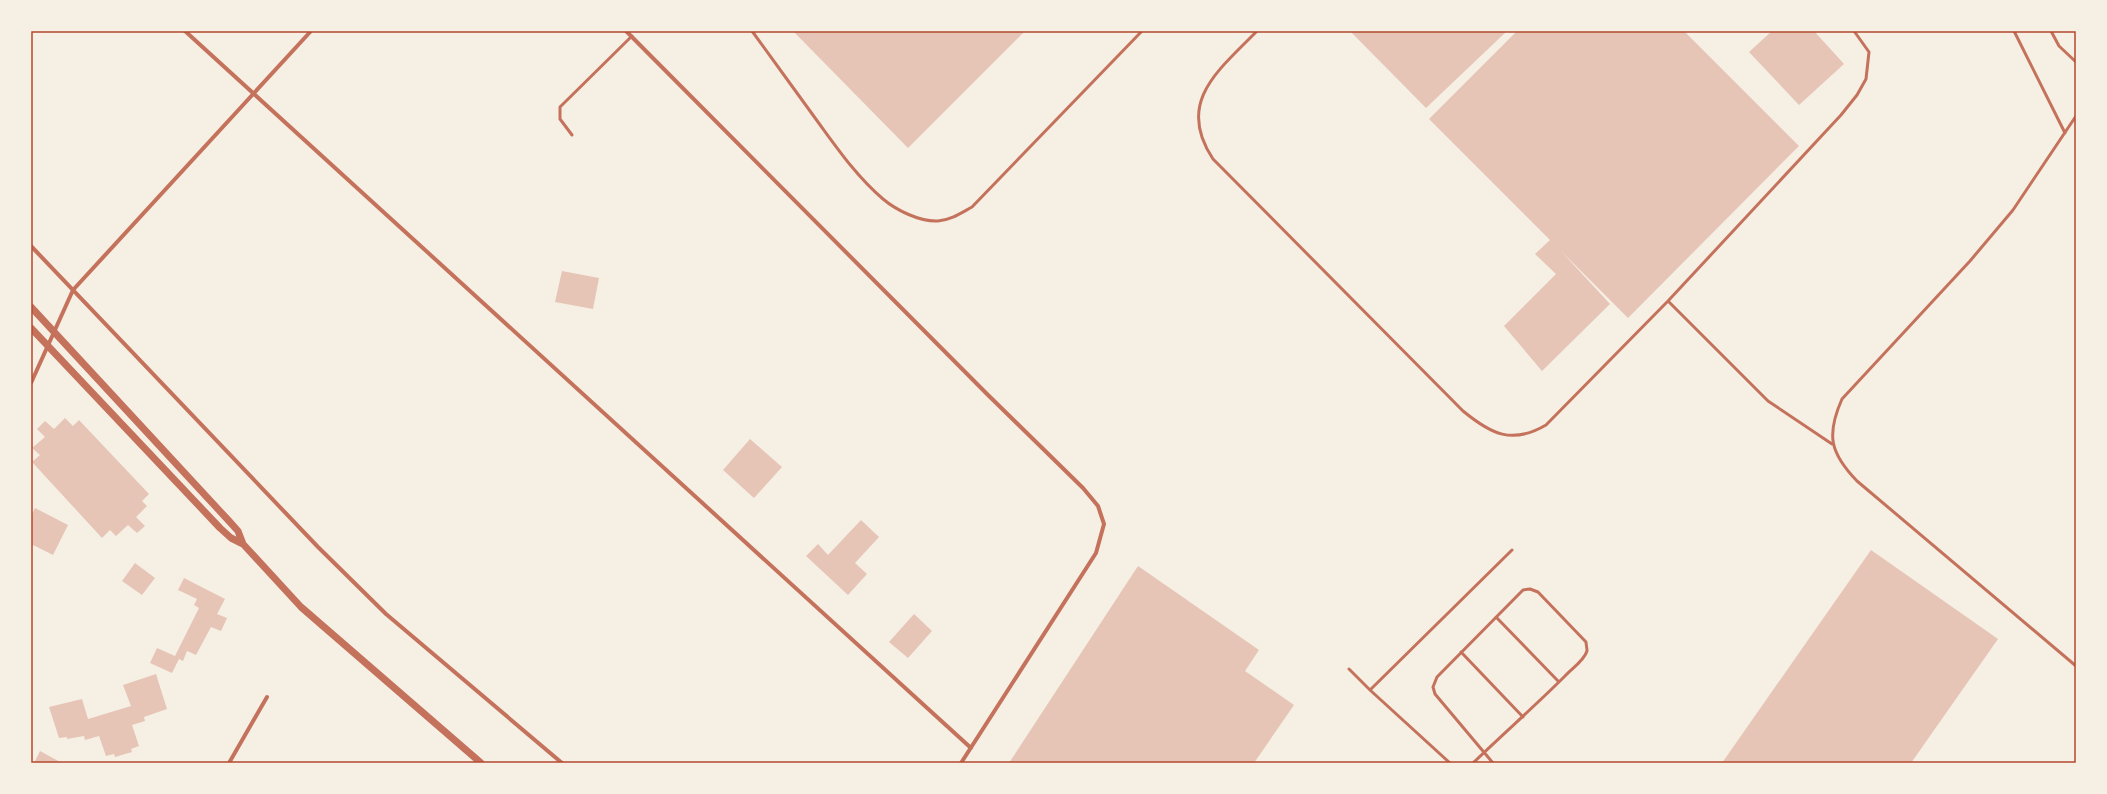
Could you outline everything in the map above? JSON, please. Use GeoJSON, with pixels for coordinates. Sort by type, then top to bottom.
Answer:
{"type":"FeatureCollection","features":[{"type":"Feature","properties":{"kind":"street"},"geometry":{"type":"LineString","coordinates":[[185,31],[971,748]]}},
{"type":"Feature","properties":{"kind":"street"},"geometry":{"type":"LineString","coordinates":[[31,383],[56,332],[73,290],[254,95],[311,31]]}},
{"type":"Feature","properties":{"kind":"street"},"geometry":{"type":"LineString","coordinates":[[626,31],[988,395],[1083,488],[1098,506],[1104,524],[1096,553],[961,763]]}},
{"type":"Feature","properties":{"kind":"street"},"geometry":{"type":"LineString","coordinates":[[31,246],[328,557],[386,614],[562,763]]}},
{"type":"Feature","properties":{"kind":"street"},"geometry":{"type":"LineString","coordinates":[[31,307],[56,332],[229,521],[238,532],[243,544],[300,607],[481,763]]}},
{"type":"Feature","properties":{"kind":"street"},"geometry":{"type":"LineString","coordinates":[[31,328],[220,528],[231,538],[243,544]]}},
{"type":"Feature","properties":{"kind":"street"},"geometry":{"type":"LineString","coordinates":[[229,763],[267,697]]}},
{"type":"Feature","properties":{"kind":"lane"},"geometry":{"type":"LineString","coordinates":[[752,31],[838,149],[868,185],[884,200],[903,211],[919,218],[938,221],[956,216],[972,206],[1142,31]]}},
{"type":"Feature","properties":{"kind":"lane"},"geometry":{"type":"LineString","coordinates":[[1256,31],[1224,63],[1203,96],[1197,115],[1199,131],[1203,144],[1213,159],[1478,424],[1505,435],[1518,436],[1532,433],[1546,425],[1668,301],[1841,115],[1857,95],[1866,80],[1869,52],[1854,31]]}},
{"type":"Feature","properties":{"kind":"lane"},"geometry":{"type":"LineString","coordinates":[[2014,31],[2065,133]]}},
{"type":"Feature","properties":{"kind":"lane"},"geometry":{"type":"LineString","coordinates":[[2050,31],[2059,46],[2076,62]]}},
{"type":"Feature","properties":{"kind":"lane"},"geometry":{"type":"LineString","coordinates":[[572,135],[560,119],[560,107],[632,36]]}},
{"type":"Feature","properties":{"kind":"lane"},"geometry":{"type":"LineString","coordinates":[[2076,116],[2013,210],[1975,256],[1842,399],[1832,429],[1832,444],[1838,458],[1857,481],[2076,666]]}},
{"type":"Feature","properties":{"kind":"lane"},"geometry":{"type":"LineString","coordinates":[[1668,301],[1768,401],[1832,444]]}},
{"type":"Feature","properties":{"kind":"lane"},"geometry":{"type":"LineString","coordinates":[[1370,690],[1512,550]]}},
{"type":"Feature","properties":{"kind":"lane"},"geometry":{"type":"LineString","coordinates":[[1473,763],[1484,752],[1523,717],[1559,682],[1587,651],[1586,642],[1538,592],[1530,589],[1523,590],[1461,652],[1437,677],[1434,687],[1435,694],[1484,752],[1493,763]]}},
{"type":"Feature","properties":{"kind":"lane"},"geometry":{"type":"LineString","coordinates":[[1496,617],[1559,682]]}},
{"type":"Feature","properties":{"kind":"lane"},"geometry":{"type":"LineString","coordinates":[[1461,652],[1523,717]]}},
{"type":"Feature","properties":{"kind":"lane"},"geometry":{"type":"LineString","coordinates":[[1350,669],[1370,690],[1450,763]]}},
{"type":"Feature","properties":{"kind":"building"},"geometry":{"type":"Polygon","coordinates":[[[793,31],[1025,31],[908,148],[793,31]]]}},
{"type":"Feature","properties":{"kind":"building"},"geometry":{"type":"Polygon","coordinates":[[[1350,31],[1507,31],[1426,108],[1350,31]]]}},
{"type":"Feature","properties":{"kind":"building"},"geometry":{"type":"Polygon","coordinates":[[[1517,31],[1684,31],[1799,146],[1628,318],[1561,251],[1610,304],[1542,371],[1504,326],[1556,274],[1535,254],[1550,240],[1429,119],[1517,31]]]}},
{"type":"Feature","properties":{"kind":"building"},"geometry":{"type":"Polygon","coordinates":[[[1772,31],[1814,31],[1844,64],[1799,105],[1749,52],[1772,31]]]}},
{"type":"Feature","properties":{"kind":"building"},"geometry":{"type":"Polygon","coordinates":[[[562,271],[599,278],[593,309],[555,302],[562,271]]]}},
{"type":"Feature","properties":{"kind":"building"},"geometry":{"type":"Polygon","coordinates":[[[65,418],[73,426],[79,420],[149,494],[142,501],[147,506],[136,517],[145,526],[137,533],[128,525],[116,536],[110,530],[102,538],[32,462],[40,455],[32,448],[45,437],[37,429],[45,421],[54,429],[65,418]]]}},
{"type":"Feature","properties":{"kind":"building"},"geometry":{"type":"Polygon","coordinates":[[[750,439],[782,467],[754,498],[723,470],[750,439]]]}},
{"type":"Feature","properties":{"kind":"building"},"geometry":{"type":"Polygon","coordinates":[[[35,508],[68,525],[53,555],[33,545],[31,548],[31,516],[35,508]]]}},
{"type":"Feature","properties":{"kind":"building"},"geometry":{"type":"Polygon","coordinates":[[[861,520],[879,537],[855,563],[867,574],[848,595],[806,556],[818,544],[828,555],[861,520]]]}},
{"type":"Feature","properties":{"kind":"building"},"geometry":{"type":"Polygon","coordinates":[[[1871,550],[1998,639],[1911,763],[1722,763],[1871,550]]]}},
{"type":"Feature","properties":{"kind":"building"},"geometry":{"type":"Polygon","coordinates":[[[135,563],[155,578],[142,595],[122,581],[135,563]]]}},
{"type":"Feature","properties":{"kind":"building"},"geometry":{"type":"Polygon","coordinates":[[[1138,566],[1259,650],[1245,671],[1294,705],[1254,763],[1009,763],[1138,566]]]}},
{"type":"Feature","properties":{"kind":"building"},"geometry":{"type":"Polygon","coordinates":[[[184,578],[225,599],[217,614],[227,618],[221,631],[211,627],[196,655],[187,651],[183,661],[179,659],[172,673],[150,663],[157,648],[175,656],[199,608],[194,605],[197,599],[178,590],[184,578]]]}},
{"type":"Feature","properties":{"kind":"building"},"geometry":{"type":"Polygon","coordinates":[[[914,614],[932,631],[908,658],[889,642],[914,614]]]}},
{"type":"Feature","properties":{"kind":"building"},"geometry":{"type":"Polygon","coordinates":[[[156,674],[167,709],[144,717],[145,721],[132,725],[139,746],[131,749],[132,752],[115,757],[114,754],[106,756],[99,736],[85,740],[84,736],[67,739],[67,737],[59,738],[49,707],[82,699],[88,719],[131,706],[123,685],[156,674]]]}},
{"type":"Feature","properties":{"kind":"building"},"geometry":{"type":"Polygon","coordinates":[[[40,751],[62,763],[34,763],[40,751]]]}}]}
